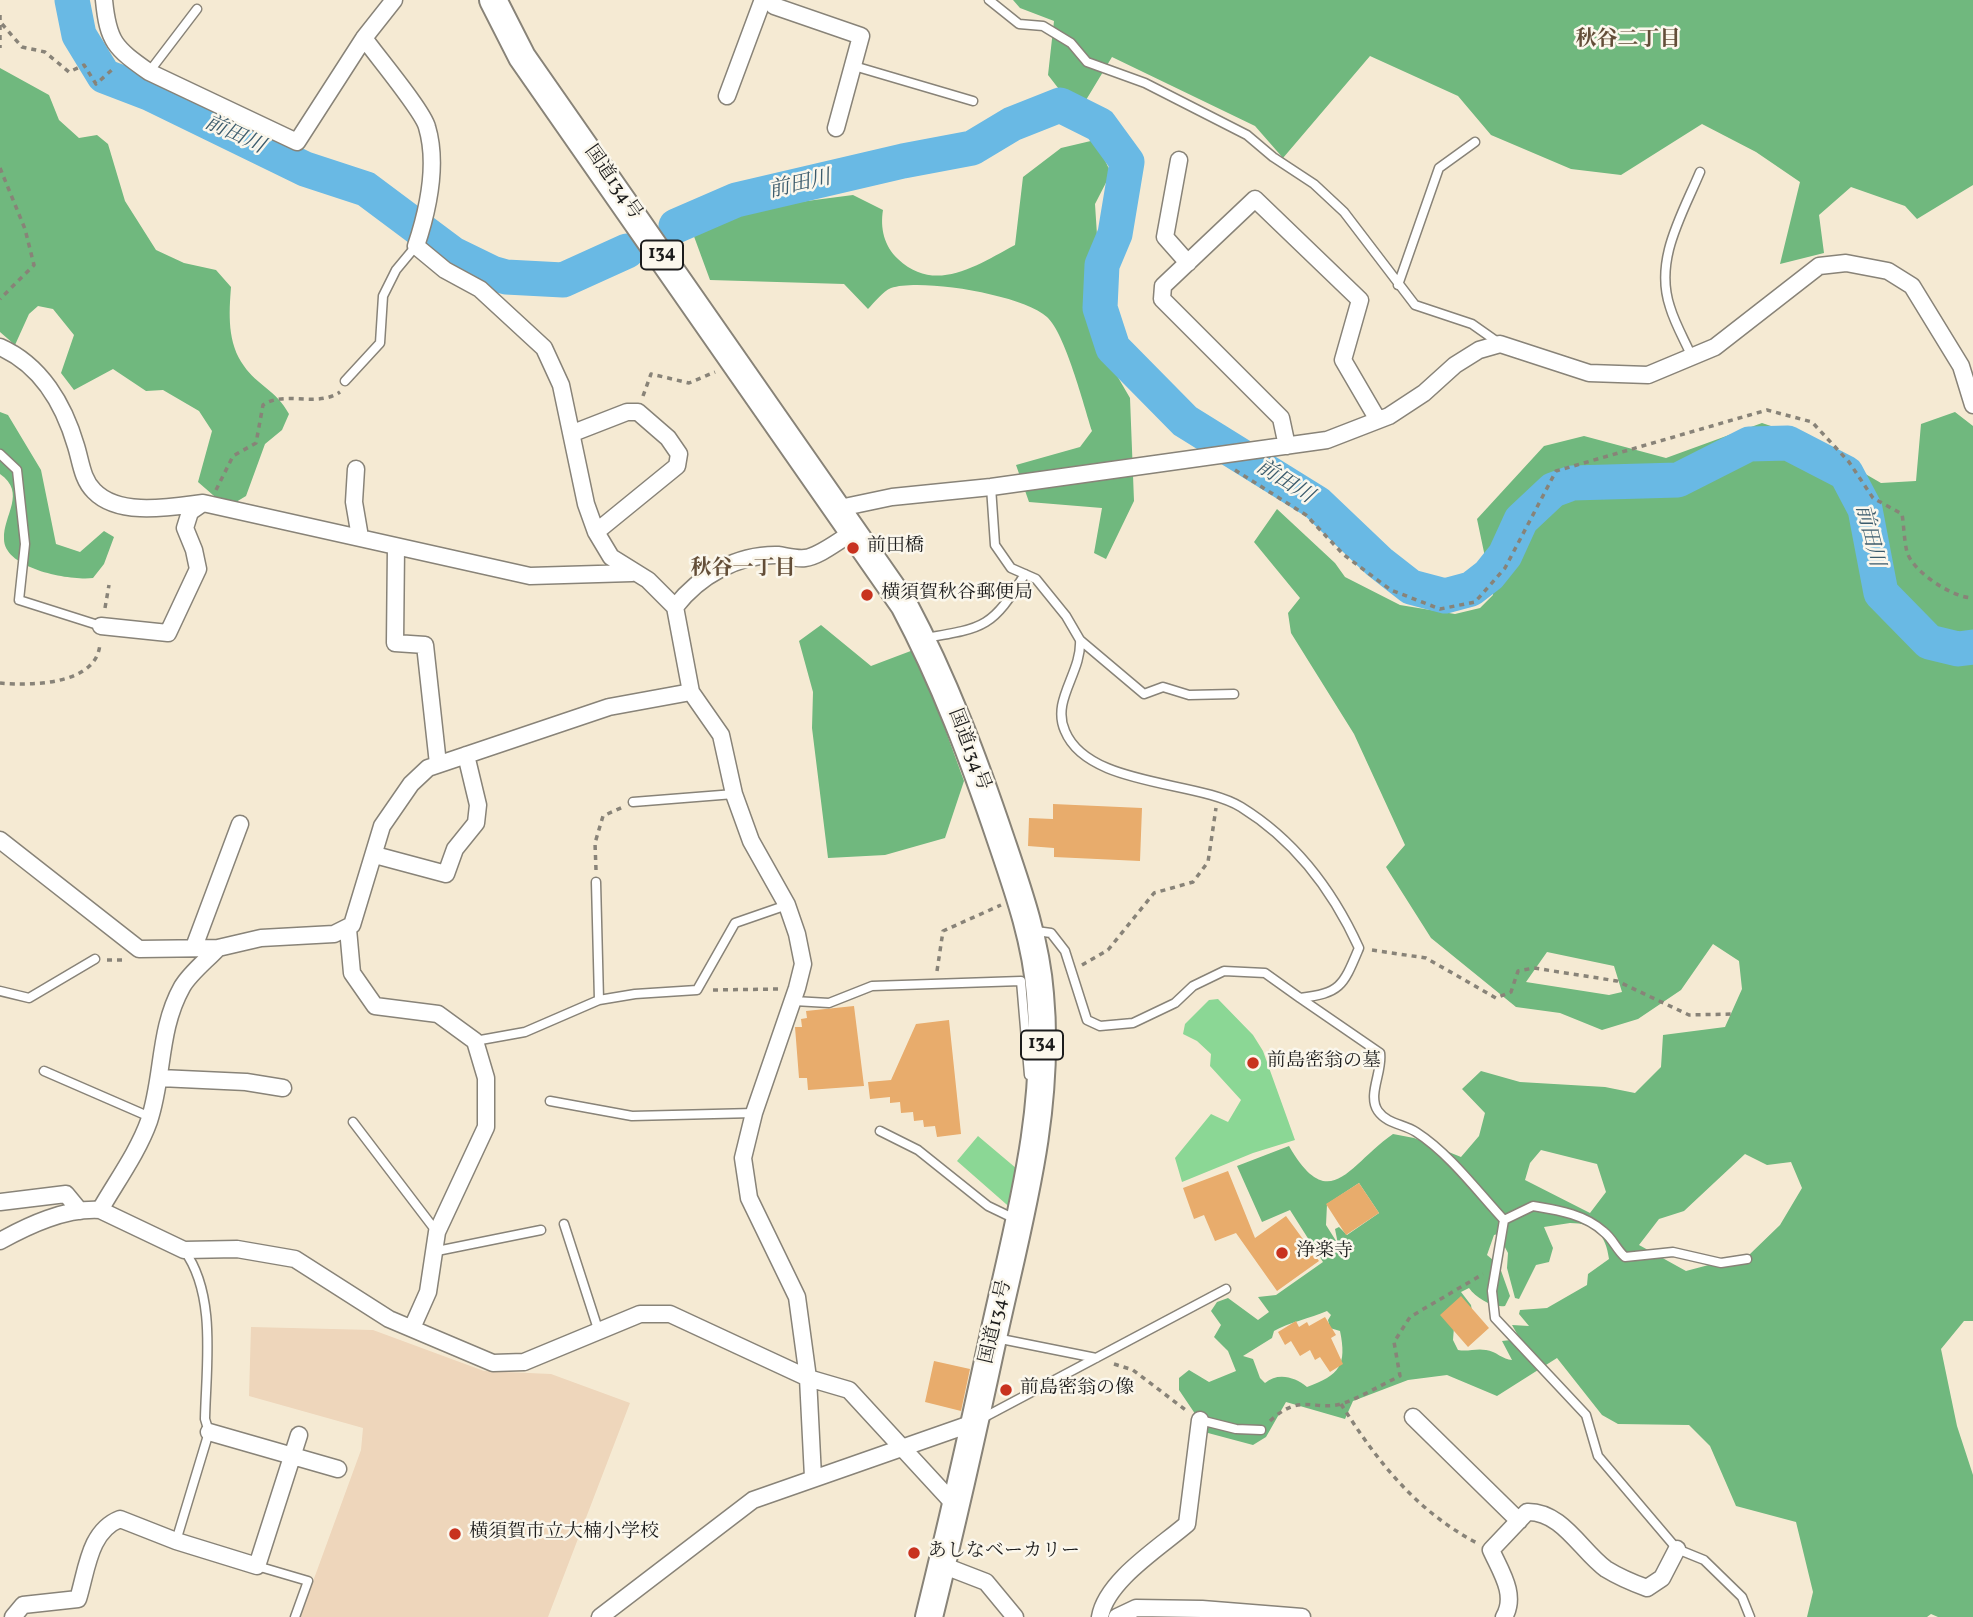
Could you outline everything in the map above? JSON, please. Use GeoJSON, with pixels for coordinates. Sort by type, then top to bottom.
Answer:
{"type":"FeatureCollection","features":[{"type":"Feature","properties":{"kind":"highway","name":"国道134号"},"geometry":{"type":"LineString","coordinates":[[493,0],[522,57],[904,605],[922,638],[981,780],[1020,896],[1040,992],[1041,1094],[1038,1127],[1021,1222],[929,1617]]}},
{"type":"Feature","properties":{"kind":"street"},"geometry":{"type":"LineString","coordinates":[[104,0],[111,41],[127,56],[149,72],[297,142],[364,38],[394,0]]}},
{"type":"Feature","properties":{"kind":"street"},"geometry":{"type":"LineString","coordinates":[[727,96],[769,2],[861,36],[836,128]]}},
{"type":"Feature","properties":{"kind":"street"},"geometry":{"type":"LineString","coordinates":[[364,38],[427,125],[431,170],[425,218],[416,246],[445,270],[480,289],[544,348],[561,385],[586,504],[596,532],[611,557],[632,573],[648,580],[675,607],[691,692],[721,735],[734,794],[751,841],[787,905],[797,934],[803,964],[796,995],[754,1113],[743,1158],[749,1198],[797,1297],[808,1378],[813,1477]]}},
{"type":"Feature","properties":{"kind":"street"},"geometry":{"type":"LineString","coordinates":[[1179,160],[1166,237],[1188,263]]}},
{"type":"Feature","properties":{"kind":"street"},"geometry":{"type":"LineString","coordinates":[[1287,446],[1281,418],[1162,299],[1163,286],[1255,199],[1360,300],[1343,360],[1378,420]]}},
{"type":"Feature","properties":{"kind":"street"},"geometry":{"type":"LineString","coordinates":[[835,509],[892,497],[991,487],[1327,440],[1378,420],[1424,393],[1479,350],[1500,344],[1589,373],[1647,375],[1715,347],[1819,266],[1846,263],[1888,271],[1912,286],[1961,366],[1973,405]]}},
{"type":"Feature","properties":{"kind":"street"},"geometry":{"type":"LineString","coordinates":[[0,347],[24,362],[55,395],[70,426],[85,479],[95,492],[125,506],[174,507],[206,503],[530,576],[632,573]]}},
{"type":"Feature","properties":{"kind":"street"},"geometry":{"type":"LineString","coordinates":[[573,433],[627,412],[638,412],[668,438],[679,454],[677,466],[596,532]]}},
{"type":"Feature","properties":{"kind":"street"},"geometry":{"type":"LineString","coordinates":[[356,469],[354,502],[360,537]]}},
{"type":"Feature","properties":{"kind":"street"},"geometry":{"type":"LineString","coordinates":[[101,626],[168,633],[198,569],[185,528],[190,512],[206,503]]}},
{"type":"Feature","properties":{"kind":"street"},"geometry":{"type":"LineString","coordinates":[[675,607],[689,588],[717,570],[750,558],[776,555],[805,558],[852,533]]}},
{"type":"Feature","properties":{"kind":"street"},"geometry":{"type":"LineString","coordinates":[[396,547],[395,643],[425,645],[438,764]]}},
{"type":"Feature","properties":{"kind":"street"},"geometry":{"type":"LineString","coordinates":[[0,840],[139,949],[218,948],[261,938],[334,934],[352,925],[382,825],[411,784],[428,768],[609,707],[691,692]]}},
{"type":"Feature","properties":{"kind":"street"},"geometry":{"type":"LineString","coordinates":[[375,855],[446,874],[455,849],[476,823],[478,805],[466,755]]}},
{"type":"Feature","properties":{"kind":"street"},"geometry":{"type":"LineString","coordinates":[[194,947],[240,824]]}},
{"type":"Feature","properties":{"kind":"street"},"geometry":{"type":"LineString","coordinates":[[348,929],[352,973],[375,1006],[438,1014],[475,1041],[486,1078],[486,1126],[437,1232],[428,1292],[412,1328]]}},
{"type":"Feature","properties":{"kind":"street"},"geometry":{"type":"LineString","coordinates":[[100,1210],[150,1117],[160,1078],[159,1059],[167,1020],[183,985],[218,948]]}},
{"type":"Feature","properties":{"kind":"street"},"geometry":{"type":"LineString","coordinates":[[160,1078],[246,1082],[283,1088]]}},
{"type":"Feature","properties":{"kind":"street"},"geometry":{"type":"LineString","coordinates":[[0,1202],[66,1194],[80,1212]]}},
{"type":"Feature","properties":{"kind":"street"},"geometry":{"type":"LineString","coordinates":[[0,1241],[31,1224],[100,1210],[184,1250],[237,1248],[295,1259],[389,1319],[493,1363],[524,1362],[598,1329],[640,1314],[670,1314],[808,1378],[849,1390],[954,1504]]}},
{"type":"Feature","properties":{"kind":"street"},"geometry":{"type":"LineString","coordinates":[[1413,1417],[1519,1521]]}},
{"type":"Feature","properties":{"kind":"street"},"geometry":{"type":"LineString","coordinates":[[1100,1617],[1103,1603],[1113,1587],[1186,1524],[1200,1420]]}},
{"type":"Feature","properties":{"kind":"street"},"geometry":{"type":"LineString","coordinates":[[600,1617],[753,1500],[976,1422]]}},
{"type":"Feature","properties":{"kind":"street"},"geometry":{"type":"LineString","coordinates":[[209,1432],[338,1469]]}},
{"type":"Feature","properties":{"kind":"street"},"geometry":{"type":"LineString","coordinates":[[0,1607],[13,1617],[23,1605],[78,1600],[97,1536],[107,1524],[120,1520],[257,1566],[299,1434]]}},
{"type":"Feature","properties":{"kind":"street"},"geometry":{"type":"LineString","coordinates":[[1504,1617],[1511,1605],[1509,1590],[1491,1550],[1527,1512],[1537,1512],[1560,1524],[1605,1568],[1647,1588],[1662,1578],[1677,1549]]}},
{"type":"Feature","properties":{"kind":"street"},"geometry":{"type":"LineString","coordinates":[[942,1565],[986,1582],[1015,1617]]}},
{"type":"Feature","properties":{"kind":"street"},"geometry":{"type":"LineString","coordinates":[[1117,1617],[1136,1608],[1302,1617]]}},
{"type":"Feature","properties":{"kind":"lane"},"geometry":{"type":"LineString","coordinates":[[989,0],[1019,24],[1044,26],[1071,43],[1087,62],[1145,83],[1247,135],[1273,157],[1314,184],[1344,212],[1415,305],[1472,324],[1500,344]]}},
{"type":"Feature","properties":{"kind":"lane"},"geometry":{"type":"LineString","coordinates":[[149,72],[197,9]]}},
{"type":"Feature","properties":{"kind":"lane"},"geometry":{"type":"LineString","coordinates":[[854,66],[973,101]]}},
{"type":"Feature","properties":{"kind":"lane"},"geometry":{"type":"LineString","coordinates":[[1398,285],[1439,168],[1475,142]]}},
{"type":"Feature","properties":{"kind":"lane"},"geometry":{"type":"LineString","coordinates":[[1692,357],[1669,306],[1664,272],[1673,237],[1700,172]]}},
{"type":"Feature","properties":{"kind":"lane"},"geometry":{"type":"LineString","coordinates":[[345,381],[380,343],[383,296],[396,270],[416,246]]}},
{"type":"Feature","properties":{"kind":"lane"},"geometry":{"type":"LineString","coordinates":[[0,454],[17,470],[25,544],[19,600],[101,626]]}},
{"type":"Feature","properties":{"kind":"lane"},"geometry":{"type":"LineString","coordinates":[[991,487],[995,545],[1011,568],[1036,579],[1066,616],[1080,640],[1144,694],[1163,687],[1189,695],[1234,694]]}},
{"type":"Feature","properties":{"kind":"lane"},"geometry":{"type":"LineString","coordinates":[[922,638],[970,631],[990,622],[1005,607],[1025,574]]}},
{"type":"Feature","properties":{"kind":"lane"},"geometry":{"type":"LineString","coordinates":[[1080,640],[1081,658],[1060,707],[1065,732],[1081,752],[1102,765],[1167,786],[1218,796],[1240,807],[1277,833],[1311,866],[1335,900],[1359,948],[1342,983],[1328,995],[1300,998]]}},
{"type":"Feature","properties":{"kind":"lane"},"geometry":{"type":"LineString","coordinates":[[633,802],[734,794]]}},
{"type":"Feature","properties":{"kind":"lane"},"geometry":{"type":"LineString","coordinates":[[596,882],[599,1000]]}},
{"type":"Feature","properties":{"kind":"lane"},"geometry":{"type":"LineString","coordinates":[[475,1041],[525,1032],[599,1000],[635,994],[697,990],[735,923],[787,905]]}},
{"type":"Feature","properties":{"kind":"lane"},"geometry":{"type":"LineString","coordinates":[[1029,930],[1051,933],[1065,951],[1087,1020],[1100,1026],[1132,1023],[1175,1003],[1193,986],[1224,971],[1265,973],[1380,1053],[1382,1063],[1374,1098],[1378,1111],[1391,1122],[1415,1130],[1437,1149],[1504,1220]]}},
{"type":"Feature","properties":{"kind":"lane"},"geometry":{"type":"LineString","coordinates":[[0,991],[29,998],[95,959]]}},
{"type":"Feature","properties":{"kind":"lane"},"geometry":{"type":"LineString","coordinates":[[796,995],[820,1004],[872,986],[1021,981],[1029,1079],[1041,1094]]}},
{"type":"Feature","properties":{"kind":"lane"},"geometry":{"type":"LineString","coordinates":[[44,1071],[150,1117]]}},
{"type":"Feature","properties":{"kind":"lane"},"geometry":{"type":"LineString","coordinates":[[550,1101],[632,1116],[754,1113]]}},
{"type":"Feature","properties":{"kind":"lane"},"geometry":{"type":"LineString","coordinates":[[353,1122],[437,1232]]}},
{"type":"Feature","properties":{"kind":"lane"},"geometry":{"type":"LineString","coordinates":[[880,1131],[918,1150],[988,1206],[1021,1222]]}},
{"type":"Feature","properties":{"kind":"lane"},"geometry":{"type":"LineString","coordinates":[[1504,1220],[1533,1206],[1588,1220],[1606,1233],[1616,1250],[1625,1257],[1673,1252],[1721,1263],[1747,1259]]}},
{"type":"Feature","properties":{"kind":"lane"},"geometry":{"type":"LineString","coordinates":[[1504,1220],[1492,1291],[1495,1318],[1586,1415],[1598,1456],[1677,1549],[1704,1560],[1742,1597],[1751,1617]]}},
{"type":"Feature","properties":{"kind":"lane"},"geometry":{"type":"LineString","coordinates":[[564,1224],[598,1329]]}},
{"type":"Feature","properties":{"kind":"lane"},"geometry":{"type":"LineString","coordinates":[[432,1252],[541,1230]]}},
{"type":"Feature","properties":{"kind":"lane"},"geometry":{"type":"LineString","coordinates":[[176,1541],[209,1432],[205,1419],[206,1327],[200,1279],[184,1250]]}},
{"type":"Feature","properties":{"kind":"lane"},"geometry":{"type":"LineString","coordinates":[[976,1422],[1226,1289]]}},
{"type":"Feature","properties":{"kind":"lane"},"geometry":{"type":"LineString","coordinates":[[993,1337],[1096,1359]]}},
{"type":"Feature","properties":{"kind":"lane"},"geometry":{"type":"LineString","coordinates":[[1200,1420],[1236,1429],[1261,1430]]}},
{"type":"Feature","properties":{"kind":"lane"},"geometry":{"type":"LineString","coordinates":[[257,1566],[308,1581],[295,1617]]}},
{"type":"Feature","properties":{"kind":"path"},"geometry":{"type":"LineString","coordinates":[[0,15],[0,48]]}},
{"type":"Feature","properties":{"kind":"path"},"geometry":{"type":"LineString","coordinates":[[2,24],[22,47],[45,52],[69,72],[84,65],[96,84],[127,56]]}},
{"type":"Feature","properties":{"kind":"path"},"geometry":{"type":"LineString","coordinates":[[0,168],[24,229],[34,265],[0,299]]}},
{"type":"Feature","properties":{"kind":"path"},"geometry":{"type":"LineString","coordinates":[[638,412],[651,374],[689,383],[735,361]]}},
{"type":"Feature","properties":{"kind":"path"},"geometry":{"type":"LineString","coordinates":[[206,503],[233,456],[256,443],[263,404],[271,398],[304,401],[330,398],[340,393],[345,381]]}},
{"type":"Feature","properties":{"kind":"path"},"geometry":{"type":"LineString","coordinates":[[1215,457],[1306,515],[1344,555],[1391,590],[1440,609],[1475,602],[1505,568],[1556,471],[1767,410],[1812,422],[1849,462],[1873,498],[1902,514],[1908,555],[1931,580],[1960,598],[1973,598]]}},
{"type":"Feature","properties":{"kind":"path"},"geometry":{"type":"LineString","coordinates":[[0,683],[57,683],[93,663]]}},
{"type":"Feature","properties":{"kind":"path"},"geometry":{"type":"LineString","coordinates":[[1070,971],[1108,950],[1154,893],[1193,882],[1208,862],[1218,796]]}},
{"type":"Feature","properties":{"kind":"path"},"geometry":{"type":"LineString","coordinates":[[596,882],[595,843],[603,816],[633,802]]}},
{"type":"Feature","properties":{"kind":"path"},"geometry":{"type":"LineString","coordinates":[[935,984],[943,931],[1020,896]]}},
{"type":"Feature","properties":{"kind":"path"},"geometry":{"type":"LineString","coordinates":[[1359,948],[1426,958],[1496,998],[1511,992],[1518,971],[1534,968],[1617,981],[1689,1015],[1733,1014]]}},
{"type":"Feature","properties":{"kind":"path"},"geometry":{"type":"LineString","coordinates":[[95,959],[125,961],[139,949]]}},
{"type":"Feature","properties":{"kind":"path"},"geometry":{"type":"LineString","coordinates":[[697,990],[796,995]]}},
{"type":"Feature","properties":{"kind":"path"},"geometry":{"type":"LineString","coordinates":[[1261,1430],[1285,1408],[1313,1403],[1341,1404],[1400,1376],[1394,1342],[1410,1317],[1487,1272],[1498,1258]]}},
{"type":"Feature","properties":{"kind":"path"},"geometry":{"type":"LineString","coordinates":[[1096,1359],[1133,1370],[1200,1420]]}},
{"type":"Feature","properties":{"kind":"path"},"geometry":{"type":"LineString","coordinates":[[1341,1404],[1394,1480],[1456,1532],[1491,1550]]}},
{"type":"Feature","properties":{"kind":"shaded area","name":"横須賀市立大楠小学校"},"geometry":{"type":"Polygon","coordinates":[[[251,1327],[373,1330],[484,1371],[551,1374],[630,1403],[548,1617],[300,1617],[361,1450],[363,1428],[249,1396],[251,1327]]]}},
{"type":"Feature","properties":{"kind":"green space"},"geometry":{"type":"Polygon","coordinates":[[[1013,0],[1973,0],[1973,185],[1917,219],[1905,206],[1851,187],[1819,215],[1824,253],[1780,264],[1800,182],[1756,152],[1702,124],[1621,175],[1571,169],[1491,135],[1458,96],[1370,56],[1283,158],[1255,126],[1112,57],[1086,100],[1062,93],[1048,75],[1054,21],[1020,8],[1013,0]]]}},
{"type":"Feature","properties":{"kind":"green space"},"geometry":{"type":"Polygon","coordinates":[[[0,68],[49,95],[59,120],[79,138],[97,135],[108,144],[125,201],[156,250],[184,263],[216,270],[231,287],[230,328],[238,357],[249,373],[278,399],[289,414],[282,430],[265,444],[246,496],[236,502],[221,502],[198,482],[212,431],[199,411],[163,390],[146,391],[113,369],[74,390],[61,373],[74,335],[53,309],[38,306],[29,314],[15,345],[0,332],[0,68]]]}},
{"type":"Feature","properties":{"kind":"green space"},"geometry":{"type":"Polygon","coordinates":[[[1095,140],[1111,173],[1095,204],[1097,235],[1091,331],[1130,398],[1134,501],[1106,559],[1094,553],[1102,508],[1029,502],[1016,465],[1080,447],[1092,431],[1067,354],[1054,325],[1047,317],[1017,302],[948,287],[906,285],[891,288],[868,309],[844,284],[710,280],[692,231],[730,211],[853,195],[883,210],[884,236],[898,259],[926,275],[956,273],[1015,245],[1023,177],[1061,148],[1095,140]]]}},
{"type":"Feature","properties":{"kind":"green space"},"geometry":{"type":"Polygon","coordinates":[[[0,412],[8,415],[41,470],[56,544],[80,552],[104,531],[114,537],[104,564],[93,578],[40,571],[15,558],[7,549],[5,530],[13,497],[8,481],[0,474],[0,412]]]}},
{"type":"Feature","properties":{"kind":"green space"},"geometry":{"type":"Polygon","coordinates":[[[1955,412],[1973,426],[1973,1321],[1964,1321],[1941,1349],[1957,1426],[1973,1475],[1973,1617],[1938,1617],[1931,1614],[1927,1617],[1807,1617],[1813,1592],[1796,1522],[1736,1506],[1710,1446],[1689,1425],[1618,1424],[1602,1415],[1557,1358],[1497,1396],[1447,1375],[1408,1380],[1353,1401],[1345,1419],[1286,1402],[1266,1437],[1253,1445],[1208,1433],[1179,1390],[1179,1378],[1189,1370],[1209,1382],[1236,1371],[1228,1351],[1214,1337],[1221,1325],[1211,1311],[1217,1302],[1228,1298],[1258,1320],[1269,1312],[1258,1297],[1276,1295],[1323,1262],[1290,1210],[1262,1222],[1237,1166],[1289,1146],[1303,1167],[1316,1178],[1328,1181],[1340,1178],[1352,1170],[1393,1134],[1414,1138],[1461,1157],[1479,1136],[1485,1113],[1462,1089],[1481,1071],[1520,1082],[1605,1087],[1635,1093],[1661,1067],[1663,1035],[1725,1027],[1742,989],[1739,961],[1713,944],[1681,990],[1638,1019],[1602,1030],[1560,1013],[1516,1007],[1431,938],[1386,867],[1405,845],[1354,734],[1291,633],[1288,613],[1300,598],[1254,542],[1277,509],[1335,563],[1345,577],[1400,605],[1455,614],[1480,608],[1493,595],[1477,519],[1544,446],[1584,436],[1666,458],[1762,423],[1798,435],[1881,483],[1916,481],[1921,424],[1955,412]],[[1547,952],[1526,982],[1609,995],[1622,992],[1614,966],[1547,952]],[[1541,1150],[1530,1163],[1525,1180],[1590,1213],[1606,1192],[1597,1164],[1541,1150]],[[1745,1154],[1684,1211],[1659,1219],[1639,1245],[1686,1271],[1750,1254],[1780,1225],[1802,1188],[1791,1162],[1767,1165],[1745,1154]],[[1359,1183],[1327,1204],[1326,1225],[1338,1244],[1335,1229],[1339,1227],[1347,1235],[1379,1213],[1359,1183]],[[1570,1223],[1544,1227],[1553,1248],[1549,1262],[1536,1265],[1519,1299],[1515,1298],[1507,1268],[1508,1253],[1498,1234],[1494,1235],[1487,1255],[1499,1265],[1510,1296],[1505,1306],[1500,1306],[1485,1302],[1469,1288],[1461,1292],[1471,1305],[1472,1311],[1454,1327],[1453,1340],[1458,1350],[1486,1350],[1512,1360],[1502,1341],[1520,1339],[1512,1325],[1529,1326],[1519,1314],[1520,1310],[1547,1308],[1587,1285],[1588,1274],[1609,1259],[1602,1237],[1586,1225],[1570,1223]],[[1327,1311],[1274,1331],[1272,1338],[1243,1356],[1253,1359],[1260,1378],[1265,1383],[1286,1377],[1307,1387],[1334,1373],[1341,1360],[1342,1343],[1340,1331],[1330,1328],[1328,1320],[1331,1315],[1327,1311]]]}},
{"type":"Feature","properties":{"kind":"green space"},"geometry":{"type":"Polygon","coordinates":[[[821,625],[871,666],[916,649],[964,781],[945,838],[885,855],[828,858],[812,728],[813,692],[799,641],[821,625]]]}},
{"type":"Feature","properties":{"kind":"green space"},"geometry":{"type":"Polygon","coordinates":[[[1218,999],[1253,1035],[1263,1051],[1295,1140],[1253,1153],[1182,1182],[1175,1158],[1211,1114],[1228,1122],[1241,1100],[1210,1066],[1211,1054],[1197,1041],[1183,1034],[1185,1024],[1209,1000],[1218,999]]]}},
{"type":"Feature","properties":{"kind":"green space"},"geometry":{"type":"Polygon","coordinates":[[[978,1136],[1023,1174],[1014,1211],[957,1161],[978,1136]]]}},
{"type":"Feature","properties":{"kind":"building"},"geometry":{"type":"Polygon","coordinates":[[[1053,804],[1142,808],[1140,861],[1054,857],[1054,848],[1028,846],[1029,818],[1053,819],[1053,804]]]}},
{"type":"Feature","properties":{"kind":"building"},"geometry":{"type":"Polygon","coordinates":[[[854,1006],[864,1086],[808,1090],[807,1078],[799,1078],[795,1027],[802,1027],[801,1019],[807,1018],[806,1011],[854,1006]]]}},
{"type":"Feature","properties":{"kind":"building"},"geometry":{"type":"Polygon","coordinates":[[[949,1020],[961,1134],[937,1137],[935,1126],[924,1127],[923,1120],[914,1121],[913,1112],[901,1113],[900,1102],[890,1103],[890,1097],[870,1099],[868,1082],[891,1080],[916,1024],[949,1020]]]}},
{"type":"Feature","properties":{"kind":"building"},"geometry":{"type":"Polygon","coordinates":[[[1228,1171],[1255,1238],[1286,1216],[1319,1261],[1277,1291],[1236,1233],[1215,1241],[1204,1215],[1194,1219],[1183,1188],[1228,1171]]]}},
{"type":"Feature","properties":{"kind":"building"},"geometry":{"type":"Polygon","coordinates":[[[1359,1183],[1379,1213],[1346,1235],[1326,1204],[1359,1183]]]}},
{"type":"Feature","properties":{"kind":"building"},"geometry":{"type":"Polygon","coordinates":[[[1461,1296],[1489,1328],[1468,1347],[1440,1315],[1461,1296]]]}},
{"type":"Feature","properties":{"kind":"building"},"geometry":{"type":"Polygon","coordinates":[[[1325,1317],[1336,1335],[1331,1338],[1343,1364],[1330,1372],[1320,1357],[1315,1360],[1310,1350],[1300,1356],[1291,1341],[1285,1345],[1278,1332],[1296,1321],[1299,1327],[1307,1322],[1309,1326],[1325,1317]]]}},
{"type":"Feature","properties":{"kind":"building"},"geometry":{"type":"Polygon","coordinates":[[[934,1361],[970,1369],[961,1411],[925,1402],[934,1361]]]}},
{"type":"Feature","properties":{"kind":"waterway","name":"前田川"},"geometry":{"type":"LineString","coordinates":[[72,0],[79,35],[104,76],[151,94],[305,169],[366,189],[453,254],[492,273],[506,277],[563,280],[627,251]]}},
{"type":"Feature","properties":{"kind":"waterway","name":"前田川"},"geometry":{"type":"LineString","coordinates":[[676,226],[736,200],[903,161],[972,148],[1012,124],[1060,105],[1100,125],[1127,162],[1115,234],[1102,265],[1100,308],[1113,348],[1185,421],[1317,503],[1379,562],[1411,587],[1445,596],[1471,589],[1489,575],[1505,555],[1521,520],[1553,490],[1572,483],[1678,480],[1749,444],[1788,443],[1846,473],[1865,509],[1881,593],[1929,642],[1958,649],[1973,647]]}},
{"type":"Feature","properties":{"kind":"place","name":"前田橋"},"geometry":{"type":"Point","coordinates":[853,548]}},
{"type":"Feature","properties":{"kind":"place","name":"横須賀秋谷郵便局"},"geometry":{"type":"Point","coordinates":[867,595]}},
{"type":"Feature","properties":{"kind":"place","name":"前島密翁の墓"},"geometry":{"type":"Point","coordinates":[1253,1063]}},
{"type":"Feature","properties":{"kind":"place","name":"浄楽寺"},"geometry":{"type":"Point","coordinates":[1282,1253]}},
{"type":"Feature","properties":{"kind":"place","name":"前島密翁の像"},"geometry":{"type":"Point","coordinates":[1006,1390]}},
{"type":"Feature","properties":{"kind":"place","name":"横須賀市立大楠小学校"},"geometry":{"type":"Point","coordinates":[455,1534]}},
{"type":"Feature","properties":{"kind":"place","name":"あしなベーカリー"},"geometry":{"type":"Point","coordinates":[914,1553]}},
{"type":"Feature","properties":{"kind":"district","name":"秋谷二丁目"},"geometry":{"type":"Point","coordinates":[1628,41]}},
{"type":"Feature","properties":{"kind":"district","name":"秋谷一丁目"},"geometry":{"type":"Point","coordinates":[743,570]}}]}
